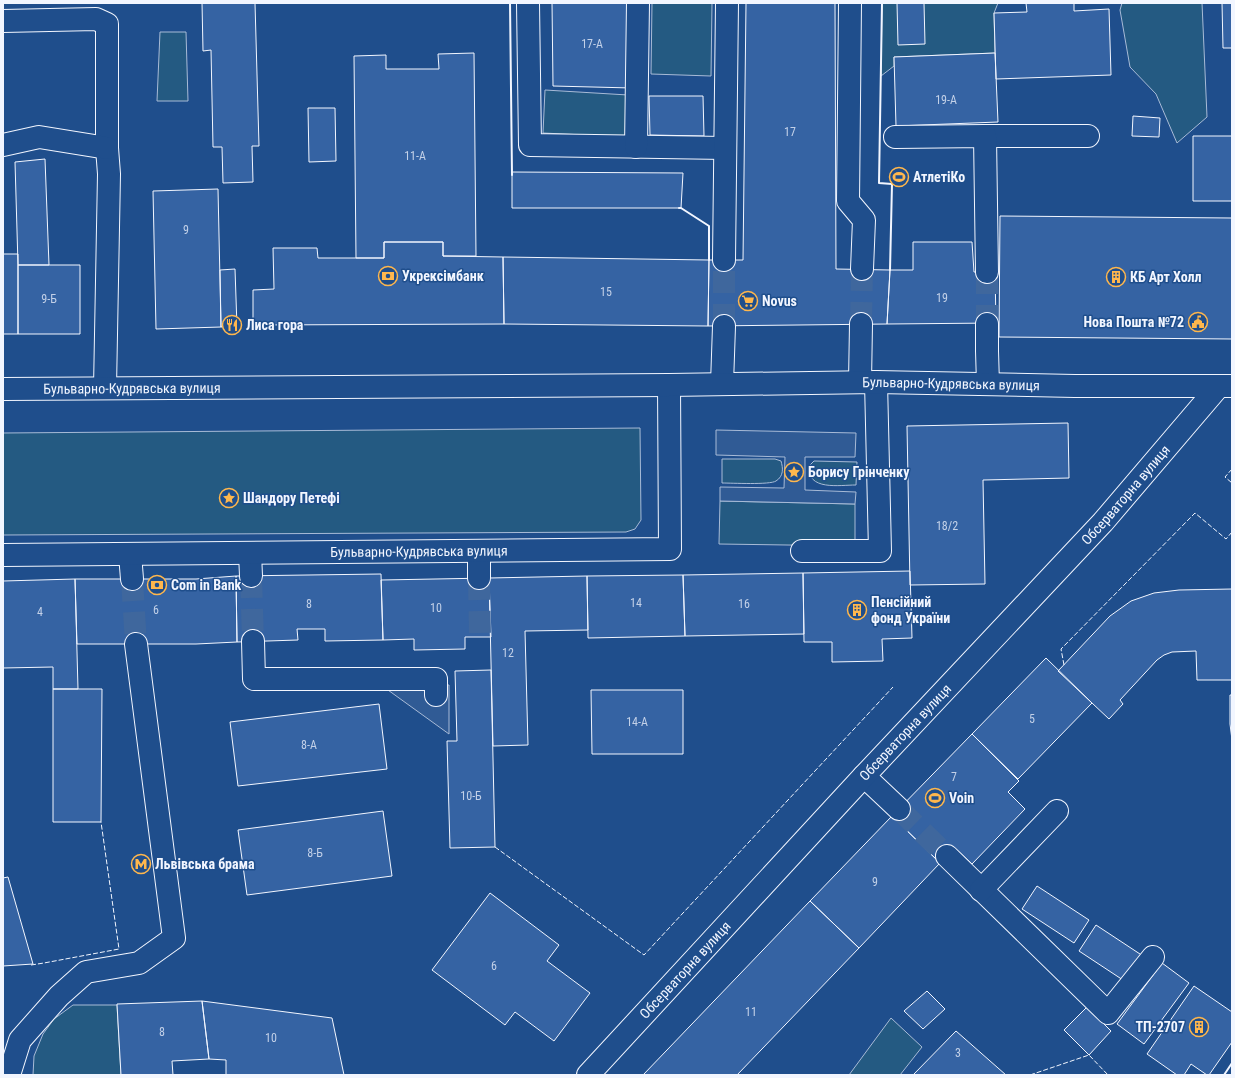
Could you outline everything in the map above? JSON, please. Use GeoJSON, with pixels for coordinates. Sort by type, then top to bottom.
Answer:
{"type":"FeatureCollection","features":[{"type":"Feature","properties":{"kind":"main road"},"geometry":{"type":"LineString","coordinates":[[528,3],[530,145],[725,148]]}},
{"type":"Feature","properties":{"kind":"main road"},"geometry":{"type":"LineString","coordinates":[[636,147],[638,3]]}},
{"type":"Feature","properties":{"kind":"main road"},"geometry":{"type":"LineString","coordinates":[[724,260],[727,3]]}},
{"type":"Feature","properties":{"kind":"main road"},"geometry":{"type":"LineString","coordinates":[[850,3],[848,201],[864,220],[862,269]]}},
{"type":"Feature","properties":{"kind":"main road"},"geometry":{"type":"LineString","coordinates":[[3,22],[96,19],[107,24],[107,148],[109,174],[105,388]]}},
{"type":"Feature","properties":{"kind":"main road"},"geometry":{"type":"LineString","coordinates":[[985,136],[987,272]]}},
{"type":"Feature","properties":{"kind":"main road"},"geometry":{"type":"LineString","coordinates":[[895,137],[1088,136]]}},
{"type":"Feature","properties":{"kind":"main road"},"geometry":{"type":"LineString","coordinates":[[3,145],[39,137],[107,148]]}},
{"type":"Feature","properties":{"kind":"main road"},"geometry":{"type":"LineString","coordinates":[[802,551],[880,551],[868,382],[861,324]]}},
{"type":"Feature","properties":{"kind":"main road"},"geometry":{"type":"LineString","coordinates":[[987,324],[988,384]]}},
{"type":"Feature","properties":{"kind":"main road"},"geometry":{"type":"LineString","coordinates":[[722,384],[724,326]]}},
{"type":"Feature","properties":{"kind":"main road","name":"Бульварно-Кудрявська вулиця"},"geometry":{"type":"LineString","coordinates":[[3,388],[669,385],[868,382],[1225,386]]}},
{"type":"Feature","properties":{"kind":"main road","name":"Бульварно-Кудрявська вулиця"},"geometry":{"type":"LineString","coordinates":[[3,555],[670,549],[669,385]]}},
{"type":"Feature","properties":{"kind":"main road","name":"Обсерваторна вулиця"},"geometry":{"type":"LineString","coordinates":[[588,1075],[864,776],[1103,522],[1225,386]]}},
{"type":"Feature","properties":{"kind":"main road"},"geometry":{"type":"LineString","coordinates":[[479,551],[479,578]]}},
{"type":"Feature","properties":{"kind":"main road"},"geometry":{"type":"LineString","coordinates":[[250,553],[251,576]]}},
{"type":"Feature","properties":{"kind":"main road"},"geometry":{"type":"LineString","coordinates":[[130,554],[132,579]]}},
{"type":"Feature","properties":{"kind":"main road"},"geometry":{"type":"LineString","coordinates":[[253,641],[254,679],[436,679],[436,695]]}},
{"type":"Feature","properties":{"kind":"main road"},"geometry":{"type":"LineString","coordinates":[[9,1075],[20,1040],[59,996],[86,972],[139,963],[174,938],[136,644]]}},
{"type":"Feature","properties":{"kind":"main road"},"geometry":{"type":"LineString","coordinates":[[864,776],[899,809]]}},
{"type":"Feature","properties":{"kind":"main road"},"geometry":{"type":"LineString","coordinates":[[981,890],[1057,811]]}},
{"type":"Feature","properties":{"kind":"main road"},"geometry":{"type":"LineString","coordinates":[[947,856],[1108,1013],[1153,957]]}},
{"type":"Feature","properties":{"kind":"shaded area"},"geometry":{"type":"Polygon","coordinates":[[[652,3],[712,3],[711,76],[651,74],[652,3]]]}},
{"type":"Feature","properties":{"kind":"shaded area"},"geometry":{"type":"Polygon","coordinates":[[[882,3],[998,3],[994,13],[995,53],[894,57],[894,66],[881,76],[882,3]]]}},
{"type":"Feature","properties":{"kind":"shaded area"},"geometry":{"type":"Polygon","coordinates":[[[1122,3],[1202,3],[1207,117],[1177,143],[1156,94],[1130,67],[1120,10],[1122,3]]]}},
{"type":"Feature","properties":{"kind":"shaded area"},"geometry":{"type":"Polygon","coordinates":[[[160,32],[186,32],[188,101],[157,101],[160,32]]]}},
{"type":"Feature","properties":{"kind":"shaded area"},"geometry":{"type":"Polygon","coordinates":[[[545,90],[628,95],[626,137],[543,133],[545,90]]]}},
{"type":"Feature","properties":{"kind":"shaded area"},"geometry":{"type":"Polygon","coordinates":[[[640,428],[641,520],[635,529],[626,532],[3,535],[3,433],[640,428]]]}},
{"type":"Feature","properties":{"kind":"shaded area"},"geometry":{"type":"Polygon","coordinates":[[[716,430],[856,433],[855,457],[805,457],[805,490],[856,492],[855,504],[720,501],[720,487],[784,488],[785,457],[716,455],[716,430]]]}},
{"type":"Feature","properties":{"kind":"shaded area"},"geometry":{"type":"Polygon","coordinates":[[[722,459],[775,459],[781,461],[782,472],[779,479],[772,482],[722,483],[722,459]]]}},
{"type":"Feature","properties":{"kind":"shaded area"},"geometry":{"type":"Polygon","coordinates":[[[814,461],[857,462],[856,485],[833,486],[825,485],[813,480],[810,474],[809,466],[814,461]]]}},
{"type":"Feature","properties":{"kind":"shaded area"},"geometry":{"type":"Polygon","coordinates":[[[720,501],[855,504],[855,546],[719,544],[720,501]]]}},
{"type":"Feature","properties":{"kind":"shaded area"},"geometry":{"type":"Polygon","coordinates":[[[381,685],[449,685],[449,734],[381,685]]]}},
{"type":"Feature","properties":{"kind":"shaded area"},"geometry":{"type":"Polygon","coordinates":[[[73,1005],[117,1005],[121,1075],[33,1075],[34,1056],[43,1034],[54,1019],[73,1005]]]}},
{"type":"Feature","properties":{"kind":"shaded area"},"geometry":{"type":"Polygon","coordinates":[[[891,1018],[922,1047],[900,1075],[849,1075],[891,1018]]]}},
{"type":"Feature","properties":{"kind":"building"},"geometry":{"type":"Polygon","coordinates":[[[202,3],[255,3],[259,146],[252,146],[253,182],[223,183],[222,147],[213,147],[211,50],[203,51],[202,3]]]}},
{"type":"Feature","properties":{"kind":"building"},"geometry":{"type":"Polygon","coordinates":[[[552,3],[632,3],[632,88],[553,86],[552,3]]]}},
{"type":"Feature","properties":{"kind":"building"},"geometry":{"type":"Polygon","coordinates":[[[746,3],[835,3],[836,269],[890,270],[887,324],[708,326],[709,260],[743,260],[746,3]]]}},
{"type":"Feature","properties":{"kind":"building"},"geometry":{"type":"Polygon","coordinates":[[[897,3],[924,3],[925,44],[898,45],[897,3]]]}},
{"type":"Feature","properties":{"kind":"building"},"geometry":{"type":"Polygon","coordinates":[[[1026,3],[1074,3],[1074,11],[1109,9],[1111,75],[996,79],[994,13],[1027,12],[1026,3]]]}},
{"type":"Feature","properties":{"kind":"building"},"geometry":{"type":"Polygon","coordinates":[[[1222,3],[1232,3],[1232,48],[1223,48],[1222,3]]]}},
{"type":"Feature","properties":{"kind":"building"},"geometry":{"type":"Polygon","coordinates":[[[474,53],[476,256],[443,256],[443,242],[384,242],[384,258],[356,258],[354,56],[386,55],[386,69],[439,69],[438,54],[474,53]]]}},
{"type":"Feature","properties":{"kind":"building"},"geometry":{"type":"Polygon","coordinates":[[[995,53],[998,122],[896,126],[894,57],[995,53]]]}},
{"type":"Feature","properties":{"kind":"building"},"geometry":{"type":"Polygon","coordinates":[[[649,96],[703,96],[704,136],[650,135],[649,96]]]}},
{"type":"Feature","properties":{"kind":"building"},"geometry":{"type":"Polygon","coordinates":[[[308,108],[335,108],[336,161],[309,162],[308,108]]]}},
{"type":"Feature","properties":{"kind":"building"},"geometry":{"type":"Polygon","coordinates":[[[1133,116],[1160,118],[1159,137],[1132,136],[1133,116]]]}},
{"type":"Feature","properties":{"kind":"building"},"geometry":{"type":"Polygon","coordinates":[[[1193,136],[1232,136],[1232,201],[1193,201],[1193,136]]]}},
{"type":"Feature","properties":{"kind":"building"},"geometry":{"type":"Polygon","coordinates":[[[45,159],[49,265],[18,265],[15,162],[45,159]]]}},
{"type":"Feature","properties":{"kind":"building"},"geometry":{"type":"Polygon","coordinates":[[[512,172],[683,173],[681,208],[512,208],[512,172]]]}},
{"type":"Feature","properties":{"kind":"building"},"geometry":{"type":"Polygon","coordinates":[[[218,189],[221,327],[156,329],[153,191],[218,189]]]}},
{"type":"Feature","properties":{"kind":"building","name":"КБ Арт Холл"},"geometry":{"type":"Polygon","coordinates":[[[1000,216],[1232,218],[1232,339],[999,337],[1000,216]]]}},
{"type":"Feature","properties":{"kind":"building","name":"Укрексімбанк"},"geometry":{"type":"Polygon","coordinates":[[[384,242],[443,242],[443,256],[503,257],[504,324],[253,325],[253,290],[274,289],[273,248],[317,248],[318,258],[384,258],[384,242]]]}},
{"type":"Feature","properties":{"kind":"building"},"geometry":{"type":"Polygon","coordinates":[[[913,242],[972,242],[974,272],[995,272],[996,323],[887,324],[890,270],[913,270],[913,242]]]}},
{"type":"Feature","properties":{"kind":"building"},"geometry":{"type":"Polygon","coordinates":[[[3,254],[18,254],[18,334],[3,334],[3,254]]]}},
{"type":"Feature","properties":{"kind":"building"},"geometry":{"type":"Polygon","coordinates":[[[503,257],[709,260],[708,326],[504,324],[503,257]]]}},
{"type":"Feature","properties":{"kind":"building"},"geometry":{"type":"Polygon","coordinates":[[[18,265],[80,265],[80,334],[18,334],[18,265]]]}},
{"type":"Feature","properties":{"kind":"building"},"geometry":{"type":"Polygon","coordinates":[[[235,269],[237,327],[221,327],[220,270],[235,269]]]}},
{"type":"Feature","properties":{"kind":"building"},"geometry":{"type":"Polygon","coordinates":[[[1068,423],[1069,478],[983,480],[985,584],[910,585],[907,426],[1068,423]]]}},
{"type":"Feature","properties":{"kind":"building","name":"Пенсійний фонд України"},"geometry":{"type":"Polygon","coordinates":[[[910,571],[912,638],[882,639],[883,661],[832,662],[832,642],[804,642],[803,573],[910,571]]]}},
{"type":"Feature","properties":{"kind":"building"},"geometry":{"type":"Polygon","coordinates":[[[803,573],[804,634],[685,636],[683,575],[803,573]]]}},
{"type":"Feature","properties":{"kind":"building"},"geometry":{"type":"Polygon","coordinates":[[[381,574],[383,640],[325,641],[325,629],[297,629],[298,640],[237,642],[236,576],[381,574]]]}},
{"type":"Feature","properties":{"kind":"building"},"geometry":{"type":"Polygon","coordinates":[[[683,575],[685,636],[588,638],[587,576],[683,575]]]}},
{"type":"Feature","properties":{"kind":"building"},"geometry":{"type":"Polygon","coordinates":[[[236,576],[237,642],[196,644],[77,644],[75,579],[196,579],[236,576]]]}},
{"type":"Feature","properties":{"kind":"building"},"geometry":{"type":"Polygon","coordinates":[[[587,576],[588,630],[525,631],[528,745],[493,746],[489,578],[587,576]]]}},
{"type":"Feature","properties":{"kind":"building"},"geometry":{"type":"Polygon","coordinates":[[[489,578],[491,637],[465,637],[465,649],[414,650],[414,639],[383,640],[381,580],[489,578]]]}},
{"type":"Feature","properties":{"kind":"building"},"geometry":{"type":"Polygon","coordinates":[[[75,579],[78,689],[53,689],[53,667],[3,668],[3,581],[75,579]]]}},
{"type":"Feature","properties":{"kind":"building"},"geometry":{"type":"Polygon","coordinates":[[[1232,589],[1232,680],[1197,680],[1196,651],[1172,652],[1157,660],[1120,700],[1123,704],[1109,719],[1058,671],[1110,616],[1131,601],[1154,593],[1179,590],[1232,589]]]}},
{"type":"Feature","properties":{"kind":"building"},"geometry":{"type":"Polygon","coordinates":[[[1046,658],[1092,703],[1018,779],[972,734],[1046,658]]]}},
{"type":"Feature","properties":{"kind":"building"},"geometry":{"type":"Polygon","coordinates":[[[491,670],[495,847],[450,848],[447,741],[457,741],[455,671],[491,670]]]}},
{"type":"Feature","properties":{"kind":"building"},"geometry":{"type":"Polygon","coordinates":[[[53,689],[102,689],[101,822],[53,822],[53,689]]]}},
{"type":"Feature","properties":{"kind":"building"},"geometry":{"type":"Polygon","coordinates":[[[591,690],[683,690],[683,754],[592,754],[591,690]]]}},
{"type":"Feature","properties":{"kind":"building"},"geometry":{"type":"Polygon","coordinates":[[[1230,695],[1232,695],[1232,740],[1230,724],[1230,695]]]}},
{"type":"Feature","properties":{"kind":"building"},"geometry":{"type":"Polygon","coordinates":[[[379,704],[387,769],[238,786],[230,722],[379,704]]]}},
{"type":"Feature","properties":{"kind":"building"},"geometry":{"type":"Polygon","coordinates":[[[972,734],[1019,781],[1008,792],[1025,809],[972,864],[955,848],[940,863],[892,816],[972,734]]]}},
{"type":"Feature","properties":{"kind":"building"},"geometry":{"type":"Polygon","coordinates":[[[383,811],[392,876],[247,895],[238,830],[383,811]]]}},
{"type":"Feature","properties":{"kind":"building"},"geometry":{"type":"Polygon","coordinates":[[[892,816],[940,863],[859,948],[810,901],[892,816]]]}},
{"type":"Feature","properties":{"kind":"building"},"geometry":{"type":"Polygon","coordinates":[[[8,877],[33,964],[3,966],[3,878],[8,877]]]}},
{"type":"Feature","properties":{"kind":"building"},"geometry":{"type":"Polygon","coordinates":[[[1037,886],[1089,920],[1074,943],[1022,909],[1037,886]]]}},
{"type":"Feature","properties":{"kind":"building"},"geometry":{"type":"Polygon","coordinates":[[[490,893],[559,945],[547,961],[590,993],[554,1041],[515,1012],[505,1025],[432,970],[490,893]]]}},
{"type":"Feature","properties":{"kind":"building"},"geometry":{"type":"Polygon","coordinates":[[[810,901],[859,948],[737,1075],[643,1075],[810,901]]]}},
{"type":"Feature","properties":{"kind":"building"},"geometry":{"type":"Polygon","coordinates":[[[1096,925],[1143,956],[1126,982],[1079,951],[1096,925]]]}},
{"type":"Feature","properties":{"kind":"building"},"geometry":{"type":"Polygon","coordinates":[[[1162,963],[1189,983],[1144,1044],[1117,1024],[1162,963]]]}},
{"type":"Feature","properties":{"kind":"building","name":"ТП-2707"},"geometry":{"type":"Polygon","coordinates":[[[1194,986],[1232,1012],[1232,1042],[1209,1075],[1191,1064],[1184,1075],[1177,1075],[1147,1054],[1194,986]]]}},
{"type":"Feature","properties":{"kind":"building"},"geometry":{"type":"Polygon","coordinates":[[[927,991],[945,1009],[923,1029],[904,1011],[927,991]]]}},
{"type":"Feature","properties":{"kind":"building"},"geometry":{"type":"Polygon","coordinates":[[[202,1001],[209,1059],[172,1061],[173,1075],[121,1075],[117,1004],[202,1001]]]}},
{"type":"Feature","properties":{"kind":"building"},"geometry":{"type":"Polygon","coordinates":[[[202,1001],[332,1018],[344,1075],[226,1075],[226,1060],[209,1059],[202,1001]]]}},
{"type":"Feature","properties":{"kind":"building"},"geometry":{"type":"Polygon","coordinates":[[[1087,1007],[1111,1031],[1089,1055],[1064,1030],[1087,1007]]]}},
{"type":"Feature","properties":{"kind":"building"},"geometry":{"type":"Polygon","coordinates":[[[956,1031],[1006,1075],[913,1075],[956,1031]]]}},
{"type":"Feature","properties":{"kind":"tunnel"},"geometry":{"type":"LineString","coordinates":[[724,260],[724,326]]}},
{"type":"Feature","properties":{"kind":"tunnel"},"geometry":{"type":"LineString","coordinates":[[861,324],[862,269]]}},
{"type":"Feature","properties":{"kind":"tunnel"},"geometry":{"type":"LineString","coordinates":[[987,272],[987,324]]}},
{"type":"Feature","properties":{"kind":"tunnel"},"geometry":{"type":"LineString","coordinates":[[251,576],[253,641]]}},
{"type":"Feature","properties":{"kind":"tunnel"},"geometry":{"type":"LineString","coordinates":[[479,578],[480,637]]}},
{"type":"Feature","properties":{"kind":"tunnel"},"geometry":{"type":"LineString","coordinates":[[132,579],[136,644]]}},
{"type":"Feature","properties":{"kind":"tunnel"},"geometry":{"type":"LineString","coordinates":[[899,809],[947,856]]}},
{"type":"Feature","properties":{"kind":"fence"},"geometry":{"type":"LineString","coordinates":[[1232,469],[1225,477],[1232,483]]}},
{"type":"Feature","properties":{"kind":"fence"},"geometry":{"type":"LineString","coordinates":[[1064,665],[1061,649],[1195,513],[1226,539],[1232,532]]}},
{"type":"Feature","properties":{"kind":"fence"},"geometry":{"type":"LineString","coordinates":[[495,847],[644,955],[893,687]]}},
{"type":"Feature","properties":{"kind":"fence"},"geometry":{"type":"LineString","coordinates":[[31,965],[119,949],[101,822]]}},
{"type":"Feature","properties":{"kind":"fence"},"geometry":{"type":"LineString","coordinates":[[1030,1075],[1089,1055],[1108,1075]]}},
{"type":"Feature","properties":{"kind":"wall"},"geometry":{"type":"LineString","coordinates":[[510,3],[512,175]]}},
{"type":"Feature","properties":{"kind":"wall"},"geometry":{"type":"LineString","coordinates":[[882,3],[879,183],[892,184],[890,270]]}},
{"type":"Feature","properties":{"kind":"wall"},"geometry":{"type":"LineString","coordinates":[[679,208],[709,226],[709,260]]}},
{"type":"Feature","properties":{"kind":"wall"},"geometry":{"type":"LineString","coordinates":[[1224,1075],[1232,1063]]}},
{"type":"Feature","properties":{"kind":"place","name":"АтлетіКо"},"geometry":{"type":"Point","coordinates":[899,177]}},
{"type":"Feature","properties":{"kind":"place","name":"Укрексімбанк"},"geometry":{"type":"Point","coordinates":[388,276]}},
{"type":"Feature","properties":{"kind":"place","name":"КБ Арт Холл"},"geometry":{"type":"Point","coordinates":[1116,277]}},
{"type":"Feature","properties":{"kind":"place","name":"Novus"},"geometry":{"type":"Point","coordinates":[748,301]}},
{"type":"Feature","properties":{"kind":"place","name":"Нова Пошта №72"},"geometry":{"type":"Point","coordinates":[1198,322]}},
{"type":"Feature","properties":{"kind":"place","name":"Лиса гора"},"geometry":{"type":"Point","coordinates":[232,325]}},
{"type":"Feature","properties":{"kind":"place","name":"Борису Грінченку"},"geometry":{"type":"Point","coordinates":[794,472]}},
{"type":"Feature","properties":{"kind":"place","name":"Шандору Петефі"},"geometry":{"type":"Point","coordinates":[229,498]}},
{"type":"Feature","properties":{"kind":"place","name":"Com in Bank"},"geometry":{"type":"Point","coordinates":[157,585]}},
{"type":"Feature","properties":{"kind":"place","name":"Пенсійний фонд України"},"geometry":{"type":"Point","coordinates":[857,610]}},
{"type":"Feature","properties":{"kind":"place","name":"Voin"},"geometry":{"type":"Point","coordinates":[935,798]}},
{"type":"Feature","properties":{"kind":"place","name":"Львівська брама"},"geometry":{"type":"Point","coordinates":[141,864]}},
{"type":"Feature","properties":{"kind":"place","name":"ТП-2707"},"geometry":{"type":"Point","coordinates":[1199,1027]}}]}
